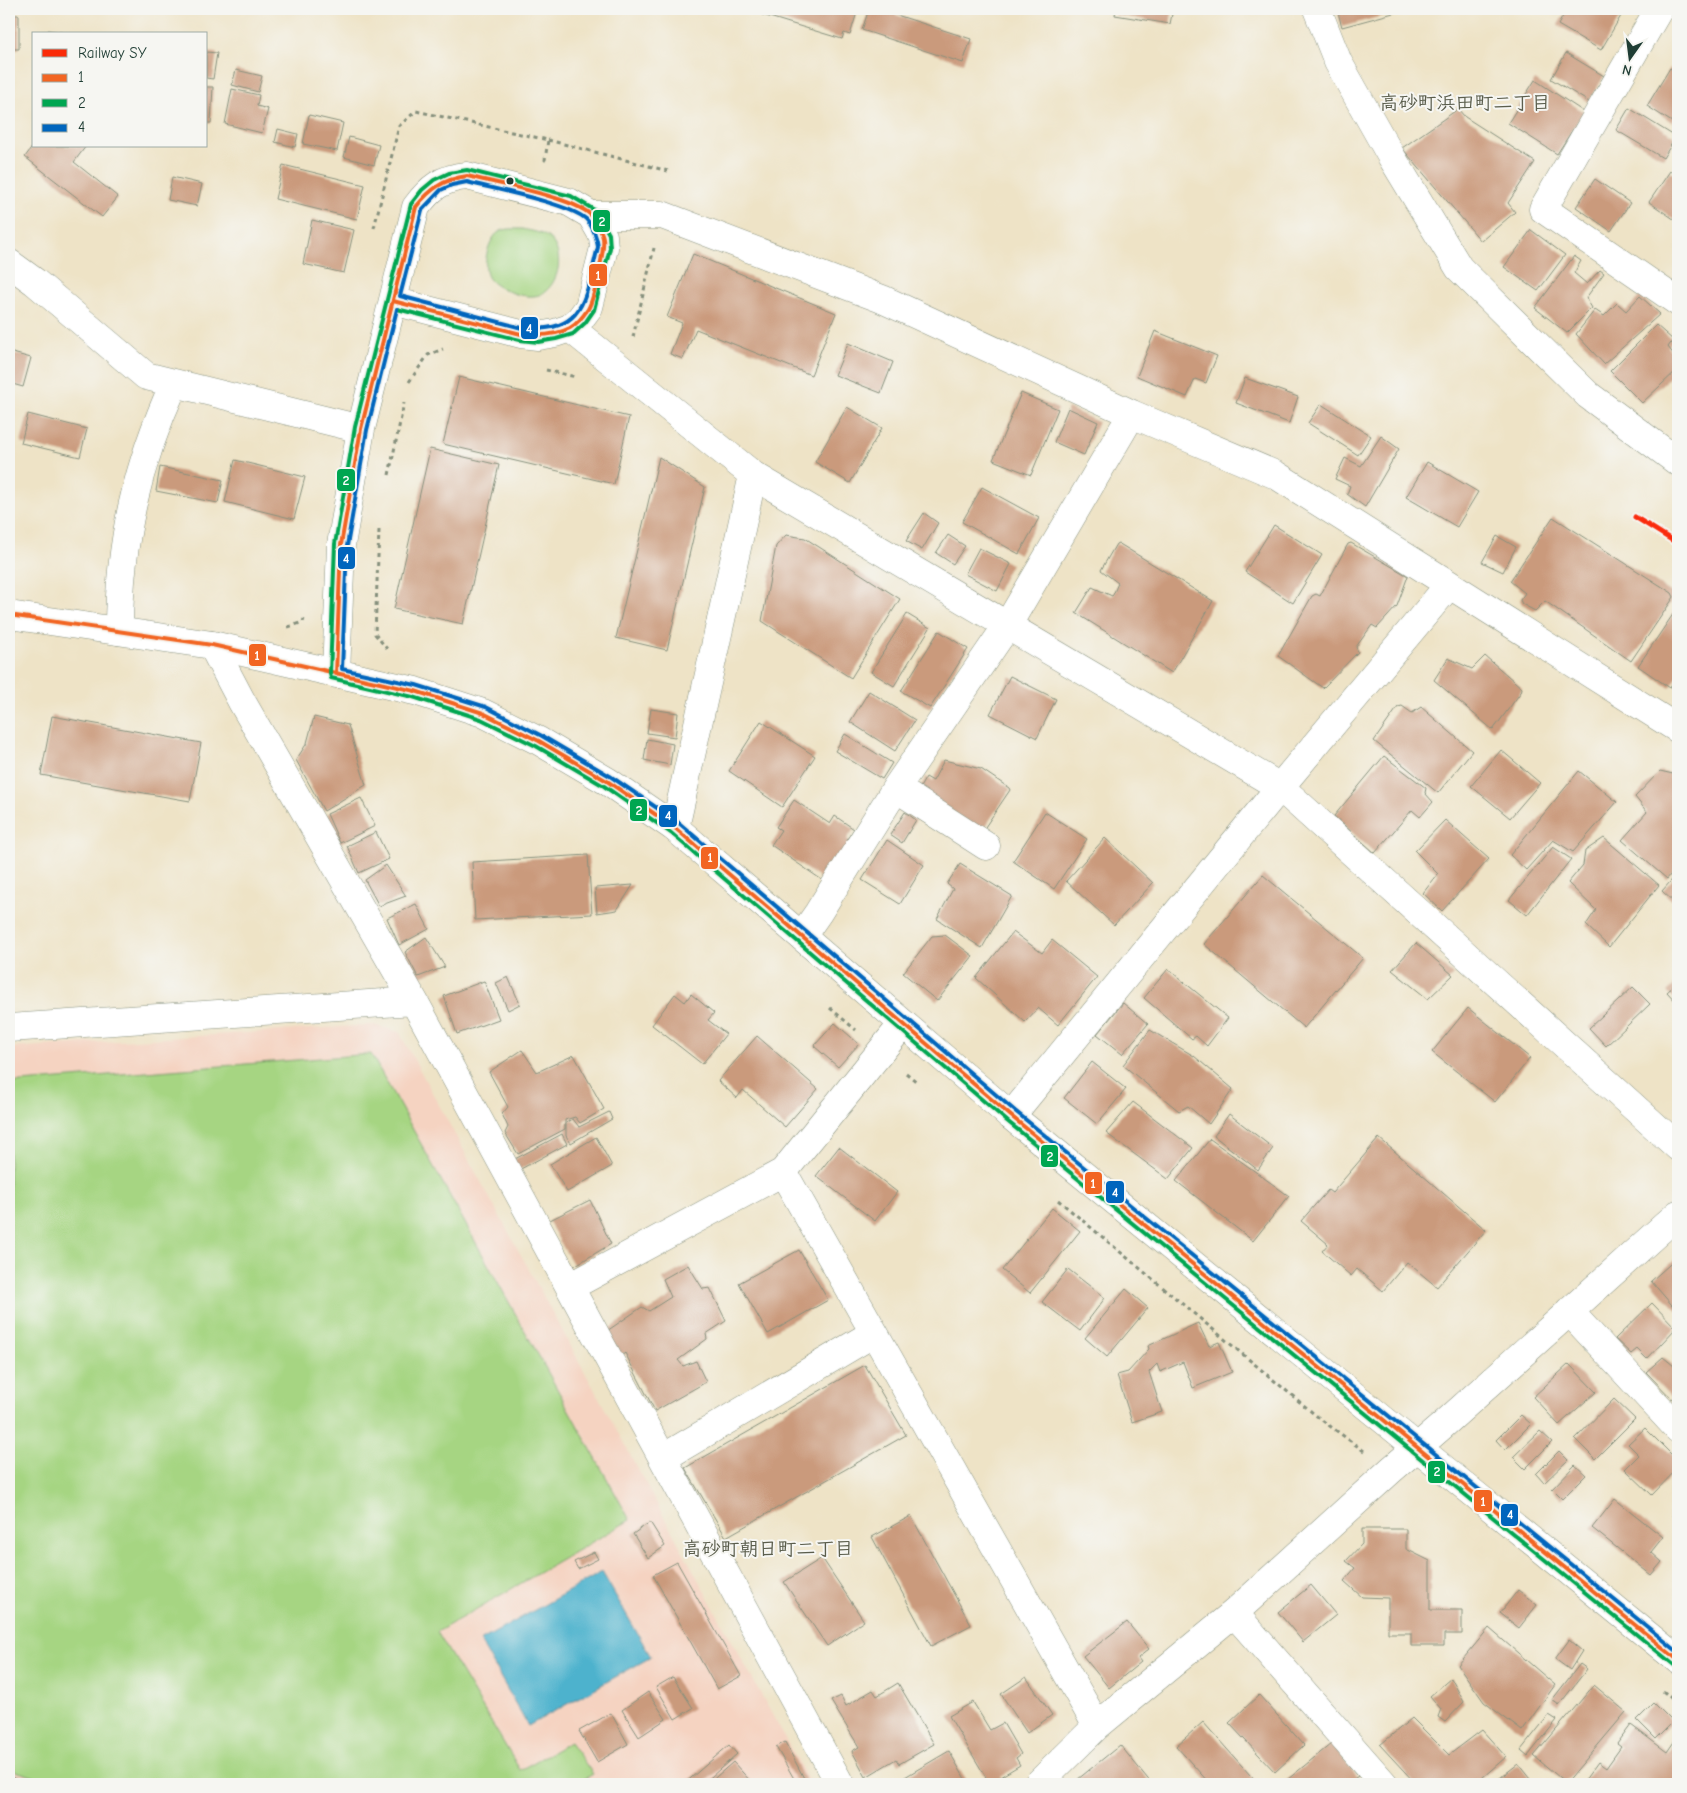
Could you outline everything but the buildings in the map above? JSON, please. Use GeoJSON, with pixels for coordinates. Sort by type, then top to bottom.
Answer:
{"type":"FeatureCollection","features":[{"type":"Feature","properties":{"kind":"street"},"geometry":{"type":"LineString","coordinates":[[1317,9],[1338,62],[1391,156],[1459,268],[1588,395],[1678,462]]}},
{"type":"Feature","properties":{"kind":"street"},"geometry":{"type":"LineString","coordinates":[[1659,9],[1543,209],[1678,302]]}},
{"type":"Feature","properties":{"kind":"street"},"geometry":{"type":"LineString","coordinates":[[336,674],[341,545],[360,428],[416,207],[427,192],[453,177],[467,176],[569,202],[591,216],[603,236],[604,248],[588,307],[570,328],[556,333],[538,336],[521,334],[393,301]]}},
{"type":"Feature","properties":{"kind":"street"},"geometry":{"type":"LineString","coordinates":[[591,216],[662,215],[882,299],[1132,414],[1276,475],[1678,729]]}},
{"type":"Feature","properties":{"kind":"street"},"geometry":{"type":"LineString","coordinates":[[9,263],[35,282],[146,376],[360,428]]}},
{"type":"Feature","properties":{"kind":"street"},"geometry":{"type":"LineString","coordinates":[[570,328],[753,475],[1280,787],[1678,1147]]}},
{"type":"Feature","properties":{"kind":"street"},"geometry":{"type":"LineString","coordinates":[[118,631],[120,573],[135,490],[152,436],[174,384]]}},
{"type":"Feature","properties":{"kind":"street"},"geometry":{"type":"LineString","coordinates":[[802,936],[896,788],[1007,626],[1132,414]]}},
{"type":"Feature","properties":{"kind":"street"},"geometry":{"type":"LineString","coordinates":[[675,828],[753,475]]}},
{"type":"Feature","properties":{"kind":"street"},"geometry":{"type":"LineString","coordinates":[[1012,1116],[1280,787],[1449,586]]}},
{"type":"Feature","properties":{"kind":"street"},"geometry":{"type":"LineString","coordinates":[[9,615],[212,645],[414,691],[483,713],[539,741],[607,781],[675,828],[1012,1116],[1678,1660]]}},
{"type":"Feature","properties":{"kind":"street"},"geometry":{"type":"LineString","coordinates":[[212,645],[242,702],[414,1000],[840,1784]]}},
{"type":"Feature","properties":{"kind":"street"},"geometry":{"type":"LineString","coordinates":[[896,788],[986,846]]}},
{"type":"Feature","properties":{"kind":"street"},"geometry":{"type":"LineString","coordinates":[[9,1028],[414,1000]]}},
{"type":"Feature","properties":{"kind":"street"},"geometry":{"type":"LineString","coordinates":[[570,1287],[783,1172],[903,1024]]}},
{"type":"Feature","properties":{"kind":"street"},"geometry":{"type":"LineString","coordinates":[[783,1172],[1096,1726]]}},
{"type":"Feature","properties":{"kind":"street"},"geometry":{"type":"LineString","coordinates":[[1038,1784],[1096,1726],[1234,1613],[1678,1214]]}},
{"type":"Feature","properties":{"kind":"street"},"geometry":{"type":"LineString","coordinates":[[1569,1311],[1678,1428]]}},
{"type":"Feature","properties":{"kind":"street"},"geometry":{"type":"LineString","coordinates":[[663,1458],[874,1334]]}},
{"type":"Feature","properties":{"kind":"street"},"geometry":{"type":"LineString","coordinates":[[1234,1613],[1384,1784]]}},
{"type":"Feature","properties":{"kind":"path"},"geometry":{"type":"LineString","coordinates":[[548,140],[668,171]]}},
{"type":"Feature","properties":{"kind":"path"},"geometry":{"type":"LineString","coordinates":[[632,341],[662,215]]}},
{"type":"Feature","properties":{"kind":"path"},"geometry":{"type":"LineString","coordinates":[[409,382],[428,355],[448,347]]}},
{"type":"Feature","properties":{"kind":"path"},"geometry":{"type":"LineString","coordinates":[[544,370],[582,379]]}},
{"type":"Feature","properties":{"kind":"path"},"geometry":{"type":"LineString","coordinates":[[388,484],[405,401]]}},
{"type":"Feature","properties":{"kind":"path"},"geometry":{"type":"LineString","coordinates":[[380,521],[375,634],[389,651]]}},
{"type":"Feature","properties":{"kind":"path"},"geometry":{"type":"LineString","coordinates":[[281,628],[303,622],[305,617]]}},
{"type":"Feature","properties":{"kind":"path"},"geometry":{"type":"LineString","coordinates":[[828,1006],[917,1082]]}},
{"type":"Feature","properties":{"kind":"path"},"geometry":{"type":"LineString","coordinates":[[1050,1194],[1318,1418],[1391,1470]]}},
{"type":"Feature","properties":{"kind":"path"},"geometry":{"type":"LineString","coordinates":[[1656,1685],[1678,1704]]}},
{"type":"Feature","properties":{"kind":"shaded area"},"geometry":{"type":"Polygon","coordinates":[[[373,1025],[399,1032],[810,1784],[9,1784],[9,1048],[373,1025]]]}},
{"type":"Feature","properties":{"kind":"green space"},"geometry":{"type":"Polygon","coordinates":[[[522,229],[536,232],[550,239],[555,245],[559,260],[553,282],[543,293],[537,295],[522,295],[505,290],[492,282],[486,272],[487,253],[495,235],[504,230],[522,229]]]}},
{"type":"Feature","properties":{"kind":"green space"},"geometry":{"type":"Polygon","coordinates":[[[371,1054],[630,1520],[437,1632],[520,1770],[570,1742],[593,1774],[576,1784],[34,1784],[35,1777],[9,1769],[9,1083],[371,1054]]]}},
{"type":"Feature","properties":{"kind":"water"},"geometry":{"type":"Polygon","coordinates":[[[602,1572],[651,1657],[528,1726],[480,1641],[602,1572]]]}},
{"type":"Feature","properties":{"kind":"rail line","name":"SY"},"geometry":{"type":"LineString","coordinates":[[1635,517],[1678,544]]}},
{"type":"Feature","properties":{"kind":"transit line","name":"2"},"geometry":{"type":"LineString","coordinates":[[397,309],[520,340],[538,342],[573,334],[585,323],[594,310],[610,248],[609,234],[596,211],[571,196],[467,170],[449,173],[434,180],[422,190],[411,204],[355,427],[335,544],[331,678],[413,697],[481,719],[536,746],[604,786],[671,833],[1007,1121],[1674,1665]]}},
{"type":"Feature","properties":{"kind":"transit line","name":"1"},"geometry":{"type":"LineString","coordinates":[[336,674],[341,545],[361,429],[416,207],[432,190],[444,182],[467,176],[532,191],[568,202],[591,215],[603,238],[601,263],[588,309],[573,326],[558,333],[540,335],[521,334],[393,301]]}},
{"type":"Feature","properties":{"kind":"transit line","name":"4"},"geometry":{"type":"LineString","coordinates":[[467,182],[547,202],[577,213],[586,219],[594,232],[598,247],[585,296],[571,318],[559,325],[543,329],[522,328],[400,296],[422,210],[441,190],[452,185],[467,182]]}},
{"type":"Feature","properties":{"kind":"transit line","name":"4"},"geometry":{"type":"LineString","coordinates":[[397,309],[367,430],[347,546],[342,669],[416,685],[486,707],[542,736],[610,776],[679,823],[1015,1111],[1678,1652]]}},
{"type":"Feature","properties":{"kind":"transit line","name":"1"},"geometry":{"type":"LineString","coordinates":[[9,615],[212,645],[415,691],[483,713],[539,741],[607,781],[675,828],[1011,1116],[1678,1660]]}},
{"type":"Feature","properties":{"kind":"district","name":"高砂町浜田町二丁目"},"geometry":{"type":"Point","coordinates":[1465,103]}},
{"type":"Feature","properties":{"kind":"district","name":"高砂町朝日町二丁目"},"geometry":{"type":"Point","coordinates":[768,1549]}}]}
